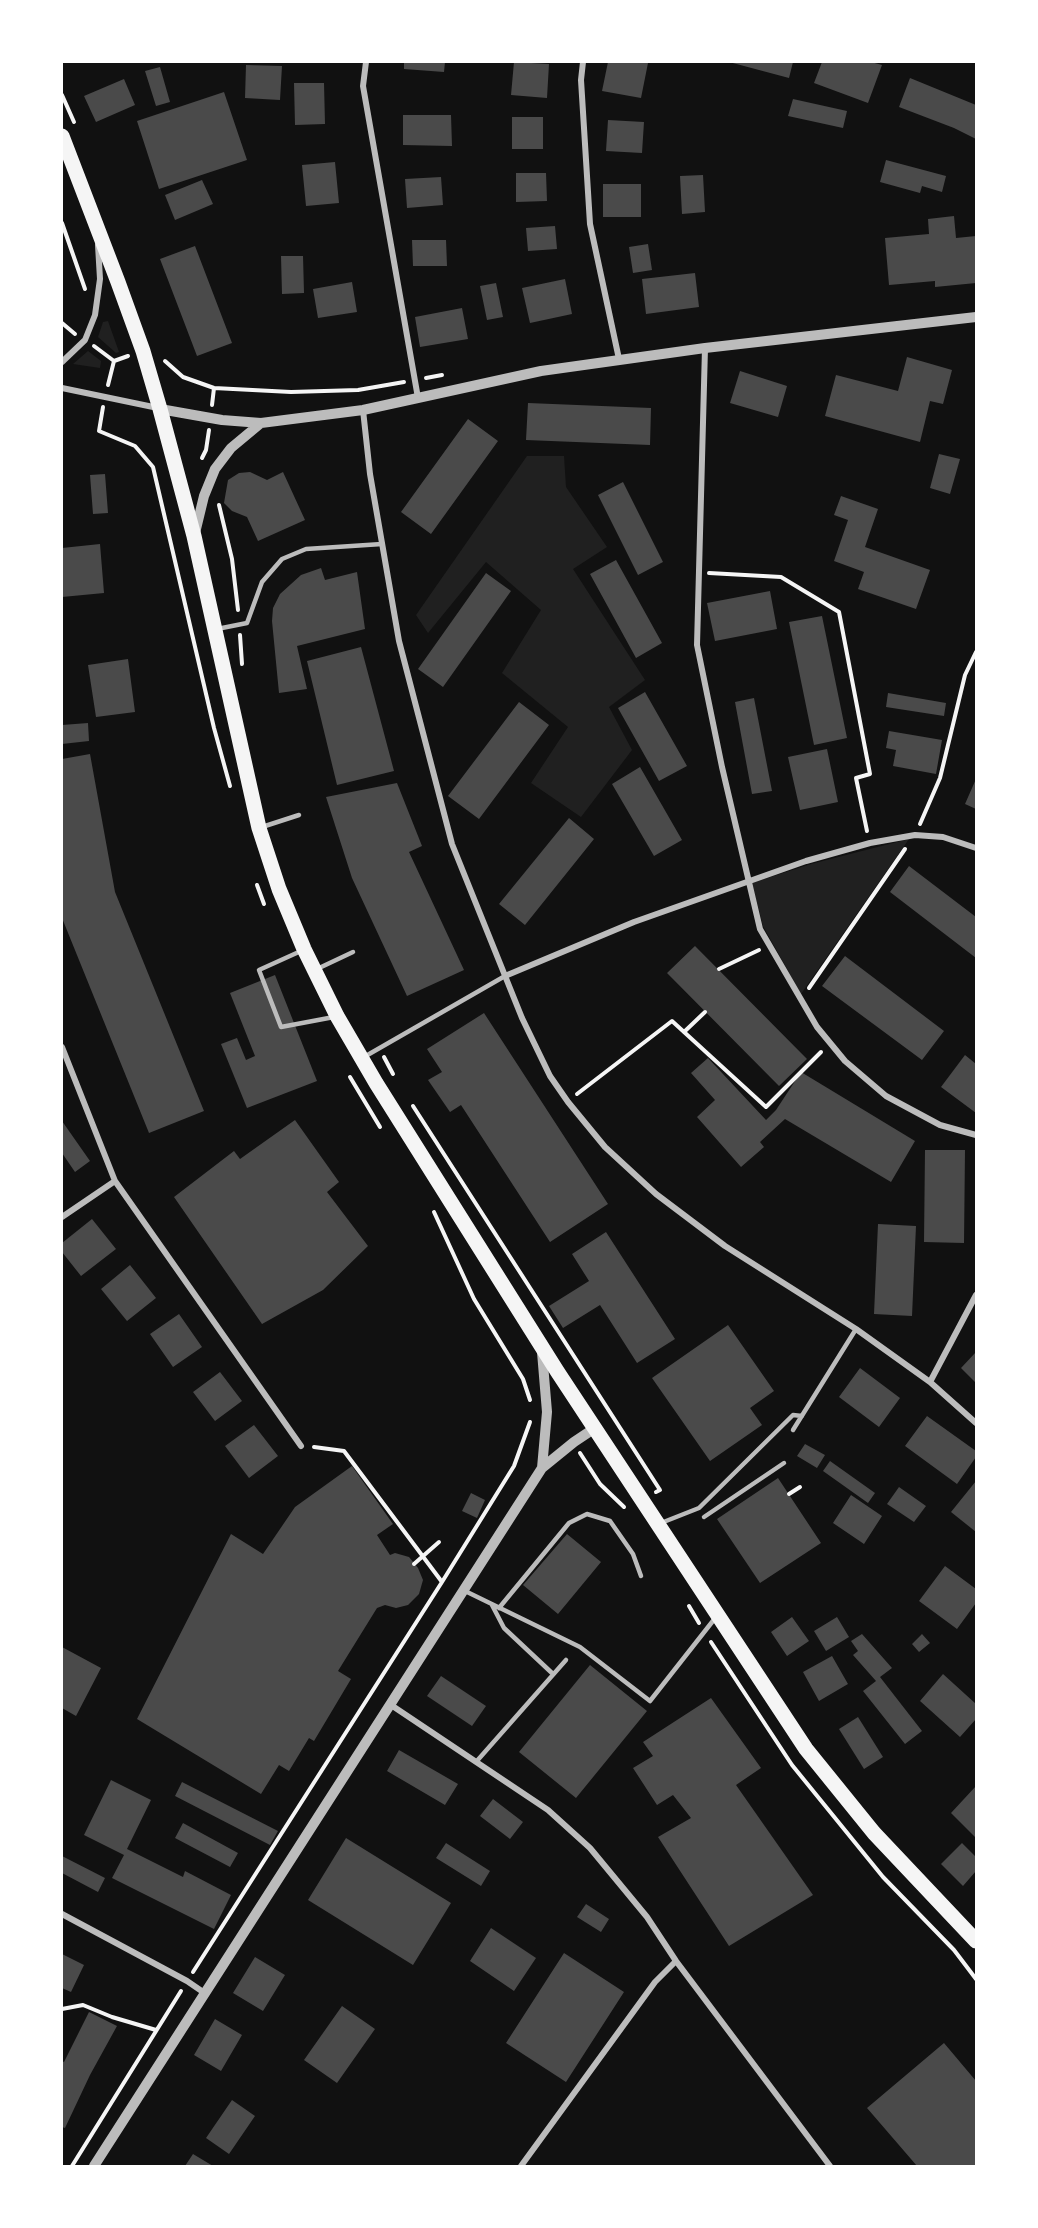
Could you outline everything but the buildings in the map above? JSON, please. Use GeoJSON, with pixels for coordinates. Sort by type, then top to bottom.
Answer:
{"type":"FeatureCollection","features":[{"type":"Feature","properties":{"kind":"main road"},"geometry":{"type":"LineString","coordinates":[[62,136],[143,351],[160,409],[194,537],[259,828],[279,889],[304,950],[337,1016],[541,1344],[806,1749],[874,1833],[976,1941]]}},
{"type":"Feature","properties":{"kind":"street"},"geometry":{"type":"LineString","coordinates":[[366,62],[363,86],[418,398]]}},
{"type":"Feature","properties":{"kind":"street"},"geometry":{"type":"LineString","coordinates":[[583,62],[581,80],[590,224],[619,359]]}},
{"type":"Feature","properties":{"kind":"street"},"geometry":{"type":"LineString","coordinates":[[62,362],[85,339],[95,315],[100,279],[97,227]]}},
{"type":"Feature","properties":{"kind":"street"},"geometry":{"type":"LineString","coordinates":[[62,388],[222,420],[261,423],[363,410],[541,370],[705,348],[976,317]]}},
{"type":"Feature","properties":{"kind":"street"},"geometry":{"type":"LineString","coordinates":[[705,348],[697,645],[722,767],[760,929],[800,1000],[845,1062],[886,1096],[939,1125],[976,1135]]}},
{"type":"Feature","properties":{"kind":"street"},"geometry":{"type":"LineString","coordinates":[[363,410],[370,474],[399,641],[452,844],[505,976],[550,1076],[605,1147],[656,1194],[725,1246],[856,1329],[930,1382],[976,1423]]}},
{"type":"Feature","properties":{"kind":"street"},"geometry":{"type":"LineString","coordinates":[[194,537],[204,496],[215,469],[231,448],[261,423]]}},
{"type":"Feature","properties":{"kind":"street"},"geometry":{"type":"LineString","coordinates":[[505,976],[634,922],[807,861],[870,843],[915,835],[943,837],[976,848]]}},
{"type":"Feature","properties":{"kind":"street"},"geometry":{"type":"LineString","coordinates":[[62,1047],[116,1181],[301,1446]]}},
{"type":"Feature","properties":{"kind":"street"},"geometry":{"type":"LineString","coordinates":[[62,1217],[116,1181]]}},
{"type":"Feature","properties":{"kind":"street"},"geometry":{"type":"LineString","coordinates":[[930,1382],[976,1295]]}},
{"type":"Feature","properties":{"kind":"street"},"geometry":{"type":"LineString","coordinates":[[541,1344],[547,1412],[542,1468]]}},
{"type":"Feature","properties":{"kind":"street"},"geometry":{"type":"LineString","coordinates":[[94,2166],[542,1468],[595,1428]]}},
{"type":"Feature","properties":{"kind":"street"},"geometry":{"type":"LineString","coordinates":[[391,1705],[548,1810],[590,1848],[647,1917],[676,1961],[830,2166]]}},
{"type":"Feature","properties":{"kind":"street"},"geometry":{"type":"LineString","coordinates":[[62,1914],[187,1981],[206,1994]]}},
{"type":"Feature","properties":{"kind":"street"},"geometry":{"type":"LineString","coordinates":[[521,2166],[655,1982],[676,1961]]}},
{"type":"Feature","properties":{"kind":"lane"},"geometry":{"type":"LineString","coordinates":[[215,629],[247,622],[262,582],[282,559],[306,549],[382,544]]}},
{"type":"Feature","properties":{"kind":"lane"},"geometry":{"type":"LineString","coordinates":[[259,828],[299,815]]}},
{"type":"Feature","properties":{"kind":"lane"},"geometry":{"type":"LineString","coordinates":[[304,950],[259,970],[281,1028],[337,1016]]}},
{"type":"Feature","properties":{"kind":"lane"},"geometry":{"type":"LineString","coordinates":[[314,970],[353,952]]}},
{"type":"Feature","properties":{"kind":"lane"},"geometry":{"type":"LineString","coordinates":[[362,1059],[505,976]]}},
{"type":"Feature","properties":{"kind":"lane"},"geometry":{"type":"LineString","coordinates":[[793,1430],[856,1329]]}},
{"type":"Feature","properties":{"kind":"lane"},"geometry":{"type":"LineString","coordinates":[[658,1524],[699,1508],[793,1415],[802,1416]]}},
{"type":"Feature","properties":{"kind":"lane"},"geometry":{"type":"LineString","coordinates":[[704,1517],[784,1463]]}},
{"type":"Feature","properties":{"kind":"lane"},"geometry":{"type":"LineString","coordinates":[[499,1608],[569,1523],[587,1514],[610,1521],[633,1554],[641,1576]]}},
{"type":"Feature","properties":{"kind":"lane"},"geometry":{"type":"LineString","coordinates":[[463,1590],[580,1647],[650,1701],[718,1615]]}},
{"type":"Feature","properties":{"kind":"lane"},"geometry":{"type":"LineString","coordinates":[[492,1605],[504,1628],[554,1674]]}},
{"type":"Feature","properties":{"kind":"lane"},"geometry":{"type":"LineString","coordinates":[[476,1762],[566,1660]]}},
{"type":"Feature","properties":{"kind":"path"},"geometry":{"type":"LineString","coordinates":[[62,223],[85,288],[85,296]]}},
{"type":"Feature","properties":{"kind":"path"},"geometry":{"type":"LineString","coordinates":[[74,333],[79,322]]}},
{"type":"Feature","properties":{"kind":"path"},"geometry":{"type":"LineString","coordinates":[[62,323],[114,361],[143,351]]}},
{"type":"Feature","properties":{"kind":"path"},"geometry":{"type":"LineString","coordinates":[[221,498],[219,508],[231,559],[240,624],[243,674]]}},
{"type":"Feature","properties":{"kind":"path"},"geometry":{"type":"LineString","coordinates":[[699,573],[781,577],[839,612],[870,774],[856,778],[870,843]]}},
{"type":"Feature","properties":{"kind":"path"},"geometry":{"type":"LineString","coordinates":[[800,1000],[915,835],[939,778],[965,675],[976,652]]}},
{"type":"Feature","properties":{"kind":"path"},"geometry":{"type":"LineString","coordinates":[[718,969],[769,945]]}},
{"type":"Feature","properties":{"kind":"path"},"geometry":{"type":"LineString","coordinates":[[684,1032],[705,1012]]}},
{"type":"Feature","properties":{"kind":"path"},"geometry":{"type":"LineString","coordinates":[[568,1102],[672,1021],[766,1107],[830,1043]]}},
{"type":"Feature","properties":{"kind":"path"},"geometry":{"type":"LineString","coordinates":[[379,1048],[396,1078]]}},
{"type":"Feature","properties":{"kind":"path"},"geometry":{"type":"LineString","coordinates":[[408,1098],[660,1490]]}},
{"type":"Feature","properties":{"kind":"path"},"geometry":{"type":"LineString","coordinates":[[72,2166],[514,1466],[534,1412],[547,1412]]}},
{"type":"Feature","properties":{"kind":"path"},"geometry":{"type":"LineString","coordinates":[[301,1446],[344,1451],[442,1582]]}},
{"type":"Feature","properties":{"kind":"path"},"geometry":{"type":"LineString","coordinates":[[789,1494],[800,1487]]}},
{"type":"Feature","properties":{"kind":"path"},"geometry":{"type":"LineString","coordinates":[[414,1564],[439,1542]]}},
{"type":"Feature","properties":{"kind":"path"},"geometry":{"type":"LineString","coordinates":[[954,1950],[976,1980]]}},
{"type":"Feature","properties":{"kind":"path"},"geometry":{"type":"LineString","coordinates":[[62,2009],[83,2005],[112,2017],[156,2030]]}},
{"type":"Feature","properties":{"kind":"shaded area"},"geometry":{"type":"Polygon","coordinates":[[[108,321],[119,352],[116,353],[98,337],[103,322],[108,321]]]}},
{"type":"Feature","properties":{"kind":"shaded area"},"geometry":{"type":"Polygon","coordinates":[[[88,351],[101,361],[100,368],[73,364],[88,351]]]}},
{"type":"Feature","properties":{"kind":"shaded area"},"geometry":{"type":"Polygon","coordinates":[[[527,456],[564,456],[566,487],[607,547],[573,569],[645,680],[609,707],[632,750],[581,817],[531,783],[568,727],[502,673],[541,610],[486,562],[428,633],[416,615],[527,456]]]}},
{"type":"Feature","properties":{"kind":"shaded area"},"geometry":{"type":"Polygon","coordinates":[[[909,839],[801,994],[763,926],[752,883],[811,864],[909,839]]]}}]}
